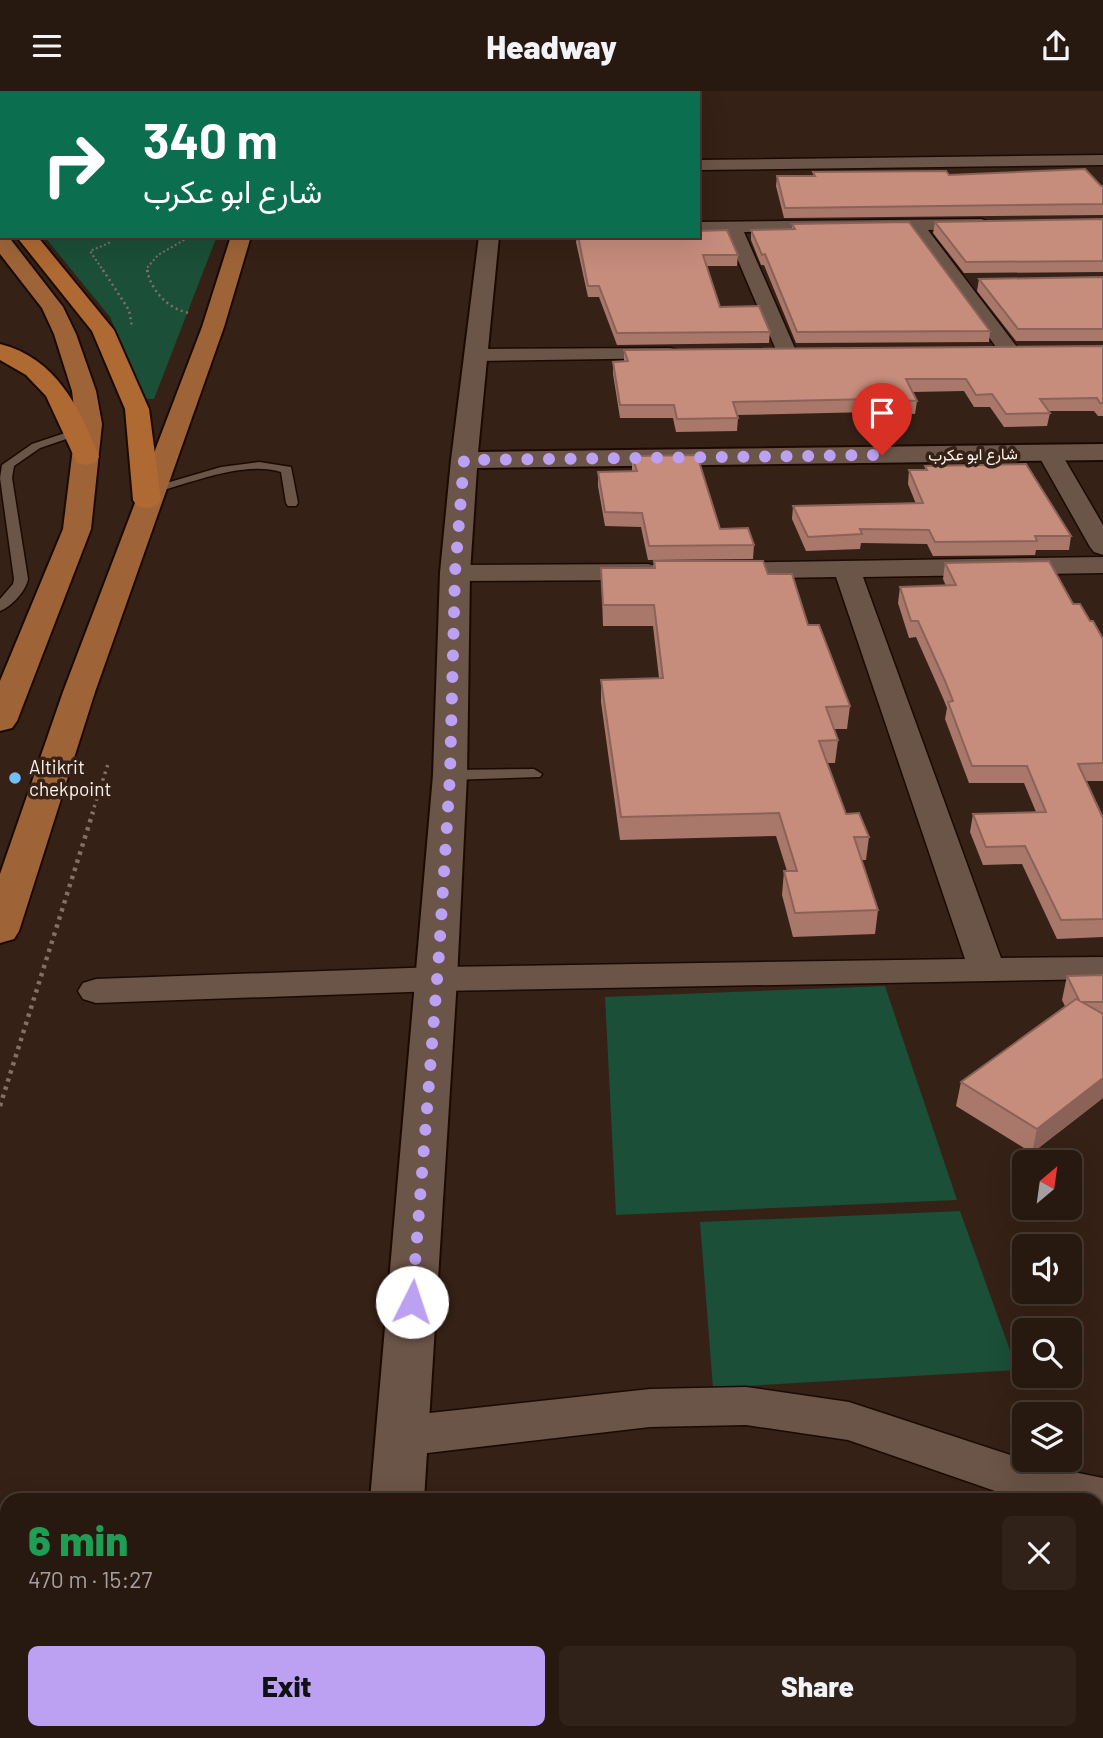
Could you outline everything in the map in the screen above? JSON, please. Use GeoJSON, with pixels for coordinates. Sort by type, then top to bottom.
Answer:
{"type":"FeatureCollection","features":[{"type":"Feature","properties":{"kind":"highway"},"geometry":{"type":"LineString","coordinates":[[28,238],[103,330],[137,409],[150,495]]}},
{"type":"Feature","properties":{"kind":"highway"},"geometry":{"type":"LineString","coordinates":[[0,351],[33,368],[60,393],[81,444]]}},
{"type":"Feature","properties":{"kind":"main road"},"geometry":{"type":"LineString","coordinates":[[0,931],[79,692],[213,327],[240,238]]}},
{"type":"Feature","properties":{"kind":"main road"},"geometry":{"type":"LineString","coordinates":[[0,240],[52,307],[68,342],[84,391],[89,424],[81,444],[77,529],[0,721]]}},
{"type":"Feature","properties":{"kind":"street"},"geometry":{"type":"LineString","coordinates":[[700,165],[1103,160]]}},
{"type":"Feature","properties":{"kind":"street"},"geometry":{"type":"LineString","coordinates":[[700,227],[995,224]]}},
{"type":"Feature","properties":{"kind":"street"},"geometry":{"type":"LineString","coordinates":[[915,225],[1009,351]]}},
{"type":"Feature","properties":{"kind":"street"},"geometry":{"type":"LineString","coordinates":[[733,227],[793,353],[760,353]]}},
{"type":"Feature","properties":{"kind":"street"},"geometry":{"type":"LineString","coordinates":[[398,1493],[450,775],[455,573],[465,452],[489,238]]}},
{"type":"Feature","properties":{"kind":"street"},"geometry":{"type":"LineString","coordinates":[[956,282],[982,282]]}},
{"type":"Feature","properties":{"kind":"street"},"geometry":{"type":"LineString","coordinates":[[981,351],[1036,350]]}},
{"type":"Feature","properties":{"kind":"street"},"geometry":{"type":"LineString","coordinates":[[477,355],[692,353]]}},
{"type":"Feature","properties":{"kind":"street"},"geometry":{"type":"LineString","coordinates":[[465,452],[1103,436]]}},
{"type":"Feature","properties":{"kind":"street","name":"شارع ابو عكرب"},"geometry":{"type":"LineString","coordinates":[[465,452],[1103,452]]}},
{"type":"Feature","properties":{"kind":"street"},"geometry":{"type":"LineString","coordinates":[[1049,453],[1103,547]]}},
{"type":"Feature","properties":{"kind":"street"},"geometry":{"type":"LineString","coordinates":[[455,573],[847,571],[1103,565]]}},
{"type":"Feature","properties":{"kind":"street"},"geometry":{"type":"LineString","coordinates":[[847,571],[987,970]]}},
{"type":"Feature","properties":{"kind":"street"},"geometry":{"type":"LineString","coordinates":[[96,991],[437,979],[1103,968]]}},
{"type":"Feature","properties":{"kind":"street"},"geometry":{"type":"LineString","coordinates":[[402,1436],[650,1408],[746,1406],[849,1421],[1044,1487],[1074,1493]]}},
{"type":"Feature","properties":{"kind":"lane"},"geometry":{"type":"LineString","coordinates":[[0,607],[16,591],[21,579],[6,478],[8,465],[36,446],[81,444]]}},
{"type":"Feature","properties":{"kind":"lane"},"geometry":{"type":"LineString","coordinates":[[150,495],[248,466],[274,465],[287,470],[292,503]]}},
{"type":"Feature","properties":{"kind":"lane"},"geometry":{"type":"LineString","coordinates":[[450,775],[534,774]]}},
{"type":"Feature","properties":{"kind":"path"},"geometry":{"type":"LineString","coordinates":[[188,238],[153,258],[147,274],[152,285],[176,310],[181,313],[194,313]]}},
{"type":"Feature","properties":{"kind":"path"},"geometry":{"type":"LineString","coordinates":[[0,1107],[108,764]]}},
{"type":"Feature","properties":{"kind":"green space"},"geometry":{"type":"Polygon","coordinates":[[[46,238],[216,238],[154,399],[141,399],[135,375],[110,317],[46,238]]]}},
{"type":"Feature","properties":{"kind":"green space"},"geometry":{"type":"Polygon","coordinates":[[[885,986],[957,1200],[616,1215],[605,997],[885,986]]]}},
{"type":"Feature","properties":{"kind":"green space"},"geometry":{"type":"Polygon","coordinates":[[[960,1211],[1012,1356],[1012,1370],[713,1388],[700,1222],[960,1211]]]}},
{"type":"Feature","properties":{"kind":"building"},"geometry":{"type":"Polygon","coordinates":[[[1085,169],[1103,186],[1103,204],[785,208],[777,176],[815,176],[813,172],[946,171],[949,175],[1085,169]]]}},
{"type":"Feature","properties":{"kind":"building"},"geometry":{"type":"Polygon","coordinates":[[[1103,219],[1103,261],[966,262],[935,222],[1103,219]]]}},
{"type":"Feature","properties":{"kind":"building"},"geometry":{"type":"Polygon","coordinates":[[[909,222],[990,331],[797,332],[765,254],[762,255],[751,230],[795,229],[792,224],[909,222]]]}},
{"type":"Feature","properties":{"kind":"building"},"geometry":{"type":"Polygon","coordinates":[[[727,230],[738,255],[703,255],[720,307],[759,306],[770,332],[617,333],[599,286],[588,286],[578,238],[700,238],[700,231],[727,230]]]}},
{"type":"Feature","properties":{"kind":"building"},"geometry":{"type":"Polygon","coordinates":[[[1103,277],[1103,329],[1018,329],[979,279],[1103,277]]]}},
{"type":"Feature","properties":{"kind":"building"},"geometry":{"type":"Polygon","coordinates":[[[1103,346],[1103,403],[1097,398],[1040,399],[1050,413],[1006,414],[992,394],[976,395],[966,379],[906,379],[917,401],[873,399],[733,402],[738,418],[677,419],[674,405],[620,405],[613,362],[628,361],[624,350],[1103,346]]]}},
{"type":"Feature","properties":{"kind":"building"},"geometry":{"type":"Polygon","coordinates":[[[697,455],[720,529],[748,528],[754,545],[649,546],[642,513],[605,512],[598,472],[637,471],[632,456],[697,455]]]}},
{"type":"Feature","properties":{"kind":"building"},"geometry":{"type":"Polygon","coordinates":[[[1026,464],[1071,536],[1035,536],[1037,541],[935,542],[929,530],[860,529],[862,534],[808,537],[793,506],[923,503],[909,470],[927,470],[925,466],[1026,464]]]}},
{"type":"Feature","properties":{"kind":"building"},"geometry":{"type":"Polygon","coordinates":[[[654,561],[763,561],[768,574],[792,574],[808,625],[819,625],[850,706],[826,707],[838,740],[819,741],[846,814],[859,813],[869,837],[854,837],[878,910],[795,913],[784,871],[797,871],[779,813],[621,817],[601,680],[663,678],[654,605],[603,605],[601,568],[655,568],[654,561]]]}},
{"type":"Feature","properties":{"kind":"building"},"geometry":{"type":"Polygon","coordinates":[[[1049,561],[1073,604],[1080,604],[1103,639],[1103,763],[1078,764],[1103,818],[1103,919],[1061,920],[1025,846],[986,847],[973,814],[1046,812],[1027,766],[972,766],[948,702],[953,701],[945,681],[918,621],[911,621],[900,587],[956,585],[945,563],[1049,561]]]}},
{"type":"Feature","properties":{"kind":"building"},"geometry":{"type":"Polygon","coordinates":[[[1103,975],[1103,1002],[1082,1002],[1103,1014],[1103,1078],[1037,1129],[961,1082],[1076,999],[1079,1000],[1067,976],[1103,975]]]}},
{"type":"Feature","properties":{"kind":"place","name":"Altikrit chekpoint"},"geometry":{"type":"Point","coordinates":[15,778]}},
{"type":"Feature","properties":{"kind":"route"},"geometry":{"type":"LineString","coordinates":[[412,1302],[439,954],[450,775],[455,573],[464,460],[882,455]]}}]}
